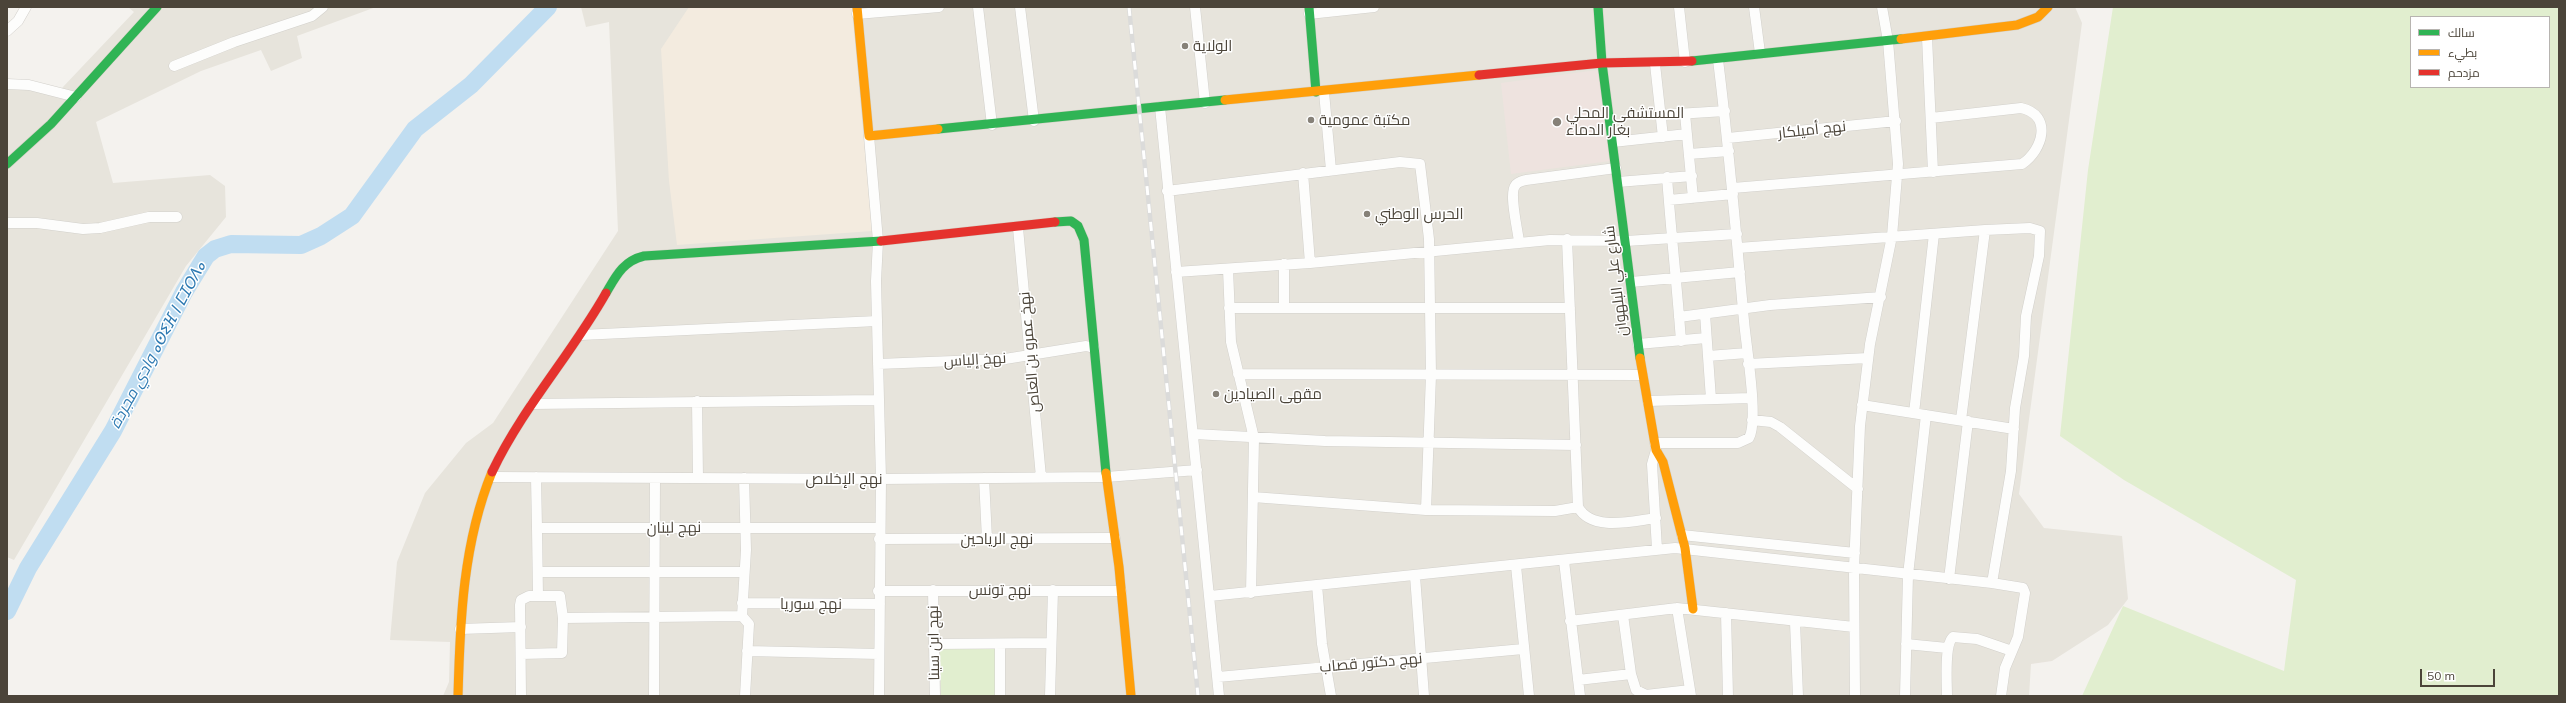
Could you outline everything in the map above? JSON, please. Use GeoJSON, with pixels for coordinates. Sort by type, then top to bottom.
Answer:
{"type":"FeatureCollection","features":[{"type":"Feature","properties":{"kind":"street"},"geometry":{"type":"LineString","coordinates":[[7,31],[18,21],[26,7]]}},
{"type":"Feature","properties":{"kind":"street"},"geometry":{"type":"LineString","coordinates":[[7,164],[76,97],[157,7]]}},
{"type":"Feature","properties":{"kind":"street"},"geometry":{"type":"LineString","coordinates":[[174,66],[234,42],[312,16],[323,7]]}},
{"type":"Feature","properties":{"kind":"street"},"geometry":{"type":"LineString","coordinates":[[879,696],[880,604],[878,591],[881,479],[877,400],[878,241],[857,11],[939,7]]}},
{"type":"Feature","properties":{"kind":"street"},"geometry":{"type":"LineString","coordinates":[[978,7],[992,125]]}},
{"type":"Feature","properties":{"kind":"street"},"geometry":{"type":"LineString","coordinates":[[1020,7],[1034,121]]}},
{"type":"Feature","properties":{"kind":"street"},"geometry":{"type":"LineString","coordinates":[[1195,7],[1204,103]]}},
{"type":"Feature","properties":{"kind":"street"},"geometry":{"type":"LineString","coordinates":[[1331,170],[1309,11],[1374,7]]}},
{"type":"Feature","properties":{"kind":"street","name":"شارع علي البلهوان"},"geometry":{"type":"LineString","coordinates":[[1598,7],[1602,63],[1642,375],[1656,447],[1663,462],[1685,548],[1693,609]]}},
{"type":"Feature","properties":{"kind":"street"},"geometry":{"type":"LineString","coordinates":[[1679,7],[1685,62]]}},
{"type":"Feature","properties":{"kind":"street"},"geometry":{"type":"LineString","coordinates":[[1754,7],[1760,53]]}},
{"type":"Feature","properties":{"kind":"street"},"geometry":{"type":"LineString","coordinates":[[1855,696],[1854,568],[1862,405],[1868,358],[1892,236],[1897,176],[1896,121],[1888,41],[1882,7]]}},
{"type":"Feature","properties":{"kind":"street"},"geometry":{"type":"LineString","coordinates":[[869,136],[1034,121],[1602,63],[1654,64],[1718,60],[1760,53],[1927,37],[2017,26],[2038,17],[2048,7]]}},
{"type":"Feature","properties":{"kind":"street"},"geometry":{"type":"LineString","coordinates":[[1927,37],[1933,172]]}},
{"type":"Feature","properties":{"kind":"street"},"geometry":{"type":"LineString","coordinates":[[1657,550],[1652,464],[1656,447],[1738,442],[1749,438],[1752,420],[1728,138],[1718,60]]}},
{"type":"Feature","properties":{"kind":"street"},"geometry":{"type":"LineString","coordinates":[[1654,64],[1663,137]]}},
{"type":"Feature","properties":{"kind":"street"},"geometry":{"type":"LineString","coordinates":[[7,84],[29,85],[76,97]]}},
{"type":"Feature","properties":{"kind":"street"},"geometry":{"type":"LineString","coordinates":[[1160,107],[1167,191],[1194,434],[1219,696]]}},
{"type":"Feature","properties":{"kind":"street"},"geometry":{"type":"LineString","coordinates":[[1669,200],[1693,198],[1733,191],[2022,164],[2033,154],[2042,126],[2040,117],[2031,110],[2021,108],[1931,118]]}},
{"type":"Feature","properties":{"kind":"street"},"geometry":{"type":"LineString","coordinates":[[1661,115],[1725,111]]}},
{"type":"Feature","properties":{"kind":"street"},"geometry":{"type":"LineString","coordinates":[[1685,114],[1693,198]]}},
{"type":"Feature","properties":{"kind":"street","name":"نهج أميلكار"},"geometry":{"type":"LineString","coordinates":[[1728,138],[1896,121]]}},
{"type":"Feature","properties":{"kind":"street"},"geometry":{"type":"LineString","coordinates":[[1613,142],[1686,134]]}},
{"type":"Feature","properties":{"kind":"street"},"geometry":{"type":"LineString","coordinates":[[1689,154],[1729,151]]}},
{"type":"Feature","properties":{"kind":"street"},"geometry":{"type":"LineString","coordinates":[[1167,191],[1400,162],[1420,164],[1429,225],[1431,375],[1426,510]]}},
{"type":"Feature","properties":{"kind":"street"},"geometry":{"type":"LineString","coordinates":[[1519,242],[1513,198],[1513,190],[1516,184],[1526,180],[1616,168]]}},
{"type":"Feature","properties":{"kind":"street"},"geometry":{"type":"LineString","coordinates":[[1303,174],[1310,263]]}},
{"type":"Feature","properties":{"kind":"street"},"geometry":{"type":"LineString","coordinates":[[1618,182],[1692,176]]}},
{"type":"Feature","properties":{"kind":"street"},"geometry":{"type":"LineString","coordinates":[[1667,177],[1681,341]]}},
{"type":"Feature","properties":{"kind":"street"},"geometry":{"type":"LineString","coordinates":[[7,223],[37,223],[83,229],[100,228],[149,217],[177,217]]}},
{"type":"Feature","properties":{"kind":"street"},"geometry":{"type":"LineString","coordinates":[[458,696],[460,628],[465,565],[478,514],[491,477],[505,444],[581,335],[615,277],[632,259],[670,253],[878,241],[1018,228],[1068,221],[1075,223],[1080,229],[1084,240],[1106,477],[1115,538],[1131,696]]}},
{"type":"Feature","properties":{"kind":"street","name":"نهخ عمرو بن العاص"},"geometry":{"type":"LineString","coordinates":[[1018,228],[1041,477]]}},
{"type":"Feature","properties":{"kind":"street"},"geometry":{"type":"LineString","coordinates":[[1738,248],[1985,230],[2030,228],[2037,229],[2041,234],[2038,267],[2026,316],[2024,356],[2014,429],[2011,471],[1992,583]]}},
{"type":"Feature","properties":{"kind":"street"},"geometry":{"type":"LineString","coordinates":[[1949,579],[1964,421],[1985,230]]}},
{"type":"Feature","properties":{"kind":"street"},"geometry":{"type":"LineString","coordinates":[[1176,272],[1310,263],[1519,242],[1567,239],[1626,241],[1737,234]]}},
{"type":"Feature","properties":{"kind":"street"},"geometry":{"type":"LineString","coordinates":[[1914,413],[1934,234]]}},
{"type":"Feature","properties":{"kind":"street"},"geometry":{"type":"LineString","coordinates":[[1567,239],[1578,507],[1584,515],[1597,522],[1656,518]]}},
{"type":"Feature","properties":{"kind":"street"},"geometry":{"type":"LineString","coordinates":[[1284,264],[1284,308]]}},
{"type":"Feature","properties":{"kind":"street"},"geometry":{"type":"LineString","coordinates":[[1228,269],[1230,342],[1245,395],[1254,438],[1251,593]]}},
{"type":"Feature","properties":{"kind":"street"},"geometry":{"type":"LineString","coordinates":[[1631,282],[1740,272]]}},
{"type":"Feature","properties":{"kind":"street"},"geometry":{"type":"LineString","coordinates":[[1679,317],[1743,310],[1770,305],[1881,297]]}},
{"type":"Feature","properties":{"kind":"street"},"geometry":{"type":"LineString","coordinates":[[1229,308],[1570,308]]}},
{"type":"Feature","properties":{"kind":"street"},"geometry":{"type":"LineString","coordinates":[[1705,314],[1711,399]]}},
{"type":"Feature","properties":{"kind":"street"},"geometry":{"type":"LineString","coordinates":[[581,335],[877,321]]}},
{"type":"Feature","properties":{"kind":"street"},"geometry":{"type":"LineString","coordinates":[[1638,344],[1706,338]]}},
{"type":"Feature","properties":{"kind":"street","name":"نهخ إلياس"},"geometry":{"type":"LineString","coordinates":[[878,364],[1031,356],[1043,352],[1086,346],[1094,348]]}},
{"type":"Feature","properties":{"kind":"street"},"geometry":{"type":"LineString","coordinates":[[1708,356],[1747,353]]}},
{"type":"Feature","properties":{"kind":"street"},"geometry":{"type":"LineString","coordinates":[[1748,364],[1868,358]]}},
{"type":"Feature","properties":{"kind":"street"},"geometry":{"type":"LineString","coordinates":[[1238,374],[1642,375]]}},
{"type":"Feature","properties":{"kind":"street"},"geometry":{"type":"LineString","coordinates":[[1648,401],[1751,398]]}},
{"type":"Feature","properties":{"kind":"street"},"geometry":{"type":"LineString","coordinates":[[532,404],[877,400]]}},
{"type":"Feature","properties":{"kind":"street"},"geometry":{"type":"LineString","coordinates":[[697,401],[698,478]]}},
{"type":"Feature","properties":{"kind":"street"},"geometry":{"type":"LineString","coordinates":[[1862,405],[2014,429]]}},
{"type":"Feature","properties":{"kind":"street"},"geometry":{"type":"LineString","coordinates":[[1905,696],[1908,574],[1926,415]]}},
{"type":"Feature","properties":{"kind":"street"},"geometry":{"type":"LineString","coordinates":[[1752,420],[1775,424],[1858,489]]}},
{"type":"Feature","properties":{"kind":"street"},"geometry":{"type":"LineString","coordinates":[[1194,434],[1254,438],[1576,445]]}},
{"type":"Feature","properties":{"kind":"street","name":"نهج الإخلاص"},"geometry":{"type":"LineString","coordinates":[[491,477],[881,479],[1106,477],[1197,470]]}},
{"type":"Feature","properties":{"kind":"street"},"geometry":{"type":"LineString","coordinates":[[536,477],[538,596]]}},
{"type":"Feature","properties":{"kind":"street"},"geometry":{"type":"LineString","coordinates":[[654,696],[655,478]]}},
{"type":"Feature","properties":{"kind":"street"},"geometry":{"type":"LineString","coordinates":[[744,478],[746,550],[744,572],[745,588],[742,603],[742,616],[750,624],[745,696]]}},
{"type":"Feature","properties":{"kind":"street"},"geometry":{"type":"LineString","coordinates":[[984,478],[987,539]]}},
{"type":"Feature","properties":{"kind":"street"},"geometry":{"type":"LineString","coordinates":[[1253,497],[1426,510],[1555,511],[1578,507]]}},
{"type":"Feature","properties":{"kind":"street","name":"نهج لبنان"},"geometry":{"type":"LineString","coordinates":[[537,528],[879,528]]}},
{"type":"Feature","properties":{"kind":"street"},"geometry":{"type":"LineString","coordinates":[[1682,535],[1855,553]]}},
{"type":"Feature","properties":{"kind":"street","name":"نهج الرياحين"},"geometry":{"type":"LineString","coordinates":[[879,539],[1115,538]]}},
{"type":"Feature","properties":{"kind":"street"},"geometry":{"type":"LineString","coordinates":[[1210,596],[1685,548],[2017,586],[2024,590],[2022,620],[2005,668],[2001,696]]}},
{"type":"Feature","properties":{"kind":"street"},"geometry":{"type":"LineString","coordinates":[[1564,561],[1580,696]]}},
{"type":"Feature","properties":{"kind":"street"},"geometry":{"type":"LineString","coordinates":[[1516,566],[1523,649],[1529,696]]}},
{"type":"Feature","properties":{"kind":"street"},"geometry":{"type":"LineString","coordinates":[[538,572],[744,572]]}},
{"type":"Feature","properties":{"kind":"street"},"geometry":{"type":"LineString","coordinates":[[1415,576],[1424,696]]}},
{"type":"Feature","properties":{"kind":"street"},"geometry":{"type":"LineString","coordinates":[[1317,585],[1322,644],[1331,696]]}},
{"type":"Feature","properties":{"kind":"street","name":"نهج ابن سينا"},"geometry":{"type":"LineString","coordinates":[[933,590],[935,696]]}},
{"type":"Feature","properties":{"kind":"street"},"geometry":{"type":"LineString","coordinates":[[1050,696],[1053,590]]}},
{"type":"Feature","properties":{"kind":"street","name":"نهج تونس"},"geometry":{"type":"LineString","coordinates":[[878,591],[1121,591]]}},
{"type":"Feature","properties":{"kind":"street"},"geometry":{"type":"LineString","coordinates":[[521,654],[562,653],[563,618],[561,597],[526,596],[521,600],[521,627],[521,654],[521,696]]}},
{"type":"Feature","properties":{"kind":"street","name":"نهج سوريا"},"geometry":{"type":"LineString","coordinates":[[742,603],[880,604]]}},
{"type":"Feature","properties":{"kind":"street"},"geometry":{"type":"LineString","coordinates":[[1570,620],[1678,608],[1795,622],[1854,627]]}},
{"type":"Feature","properties":{"kind":"street"},"geometry":{"type":"LineString","coordinates":[[1623,615],[1631,674],[1636,690],[1646,695],[1691,693],[1678,608]]}},
{"type":"Feature","properties":{"kind":"street"},"geometry":{"type":"LineString","coordinates":[[1726,613],[1728,696]]}},
{"type":"Feature","properties":{"kind":"street"},"geometry":{"type":"LineString","coordinates":[[563,618],[742,616]]}},
{"type":"Feature","properties":{"kind":"street"},"geometry":{"type":"LineString","coordinates":[[1795,622],[1798,696]]}},
{"type":"Feature","properties":{"kind":"street"},"geometry":{"type":"LineString","coordinates":[[460,628],[521,627]]}},
{"type":"Feature","properties":{"kind":"street"},"geometry":{"type":"LineString","coordinates":[[1946,696],[1947,648],[1949,640],[1959,636],[1988,642],[2012,651]]}},
{"type":"Feature","properties":{"kind":"street"},"geometry":{"type":"LineString","coordinates":[[935,644],[1051,643]]}},
{"type":"Feature","properties":{"kind":"street"},"geometry":{"type":"LineString","coordinates":[[1000,644],[1000,696]]}},
{"type":"Feature","properties":{"kind":"street"},"geometry":{"type":"LineString","coordinates":[[1906,644],[1947,648]]}},
{"type":"Feature","properties":{"kind":"street","name":"نهج دكتور قصاب"},"geometry":{"type":"LineString","coordinates":[[1218,677],[1523,649]]}},
{"type":"Feature","properties":{"kind":"street"},"geometry":{"type":"LineString","coordinates":[[747,651],[879,654]]}},
{"type":"Feature","properties":{"kind":"street"},"geometry":{"type":"LineString","coordinates":[[1578,680],[1631,674]]}},
{"type":"Feature","properties":{"kind":"shaded area"},"geometry":{"type":"Polygon","coordinates":[[[128,7],[376,7],[297,36],[302,58],[271,71],[261,50],[201,71],[96,122],[113,183],[210,175],[225,186],[226,217],[186,266],[14,560],[7,557],[7,85],[62,88],[134,12],[128,7]]]}},
{"type":"Feature","properties":{"kind":"shaded area"},"geometry":{"type":"Polygon","coordinates":[[[581,7],[2075,7],[2082,23],[2019,494],[2044,528],[2122,536],[2128,599],[2108,625],[2052,661],[2031,664],[2029,696],[443,696],[449,682],[450,642],[390,640],[397,562],[425,493],[466,443],[493,423],[618,231],[609,22],[586,27],[581,7]]]}},
{"type":"Feature","properties":{"kind":"shaded area"},"geometry":{"type":"Polygon","coordinates":[[[689,7],[852,7],[872,231],[677,245],[669,181],[661,49],[689,7]]]}},
{"type":"Feature","properties":{"kind":"shaded area","name":"المستشفى المحلي بغار الدماء"},"geometry":{"type":"Polygon","coordinates":[[[1605,69],[1610,161],[1511,174],[1501,83],[1605,69]]]}},
{"type":"Feature","properties":{"kind":"green space"},"geometry":{"type":"Polygon","coordinates":[[[2113,7],[2559,7],[2559,696],[2082,696],[2123,606],[2284,671],[2296,580],[2124,480],[2060,436],[2088,170],[2113,7]]]}},
{"type":"Feature","properties":{"kind":"green space"},"geometry":{"type":"Polygon","coordinates":[[[996,648],[995,696],[941,696],[940,649],[996,648]]]}},
{"type":"Feature","properties":{"kind":"waterway","name":"وادي مجردة ⴰⵙⵉⴼ ⵏ ⵎⵊⵔⴷⴰ"},"geometry":{"type":"LineString","coordinates":[[7,611],[28,568],[113,431],[184,292],[206,256],[215,249],[231,244],[301,245],[321,236],[352,216],[415,129],[471,85],[548,7]]}},
{"type":"Feature","properties":{"kind":"railway"},"geometry":{"type":"LineString","coordinates":[[1129,7],[1198,696]]}},
{"type":"Feature","properties":{"kind":"traffic: fast"},"geometry":{"type":"LineString","coordinates":[[7,164],[51,124],[157,7]]}},
{"type":"Feature","properties":{"kind":"traffic: fast"},"geometry":{"type":"LineString","coordinates":[[1309,7],[1316,92]]}},
{"type":"Feature","properties":{"kind":"traffic: fast"},"geometry":{"type":"LineString","coordinates":[[1598,7],[1602,63],[1640,358]]}},
{"type":"Feature","properties":{"kind":"traffic: fast"},"geometry":{"type":"LineString","coordinates":[[1692,61],[1901,39]]}},
{"type":"Feature","properties":{"kind":"traffic: fast"},"geometry":{"type":"LineString","coordinates":[[938,129],[1225,100]]}},
{"type":"Feature","properties":{"kind":"traffic: fast"},"geometry":{"type":"LineString","coordinates":[[1055,222],[1071,221],[1078,226],[1084,240],[1106,473]]}},
{"type":"Feature","properties":{"kind":"traffic: fast"},"geometry":{"type":"LineString","coordinates":[[606,293],[625,265],[644,256],[881,241]]}},
{"type":"Feature","properties":{"kind":"traffic: slow"},"geometry":{"type":"LineString","coordinates":[[857,7],[869,136],[938,129]]}},
{"type":"Feature","properties":{"kind":"traffic: slow"},"geometry":{"type":"LineString","coordinates":[[1901,39],[2017,25],[2038,17],[2048,7]]}},
{"type":"Feature","properties":{"kind":"traffic: slow"},"geometry":{"type":"LineString","coordinates":[[1225,100],[1479,75]]}},
{"type":"Feature","properties":{"kind":"traffic: slow"},"geometry":{"type":"LineString","coordinates":[[1640,358],[1656,450],[1663,462],[1685,548],[1693,609]]}},
{"type":"Feature","properties":{"kind":"traffic: slow"},"geometry":{"type":"LineString","coordinates":[[458,696],[462,610],[469,554],[482,499],[492,472]]}},
{"type":"Feature","properties":{"kind":"traffic: slow"},"geometry":{"type":"LineString","coordinates":[[1106,473],[1119,567],[1131,696]]}},
{"type":"Feature","properties":{"kind":"traffic: jam"},"geometry":{"type":"LineString","coordinates":[[1479,75],[1602,63],[1692,61]]}},
{"type":"Feature","properties":{"kind":"traffic: jam"},"geometry":{"type":"LineString","coordinates":[[881,241],[1055,222]]}},
{"type":"Feature","properties":{"kind":"traffic: jam"},"geometry":{"type":"LineString","coordinates":[[492,472],[504,448],[532,403],[578,338],[606,293]]}},
{"type":"Feature","properties":{"kind":"place","name":"الولاية"},"geometry":{"type":"Point","coordinates":[1185,46]}},
{"type":"Feature","properties":{"kind":"place","name":"مكتبة عمومية"},"geometry":{"type":"Point","coordinates":[1311,120]}},
{"type":"Feature","properties":{"kind":"place","name":"المستشفى المحلي بغار الدماء"},"geometry":{"type":"Point","coordinates":[1557,122]}},
{"type":"Feature","properties":{"kind":"place","name":"الحرس الوطني"},"geometry":{"type":"Point","coordinates":[1367,214]}},
{"type":"Feature","properties":{"kind":"place","name":"مقهى الصيادين"},"geometry":{"type":"Point","coordinates":[1216,394]}}]}
